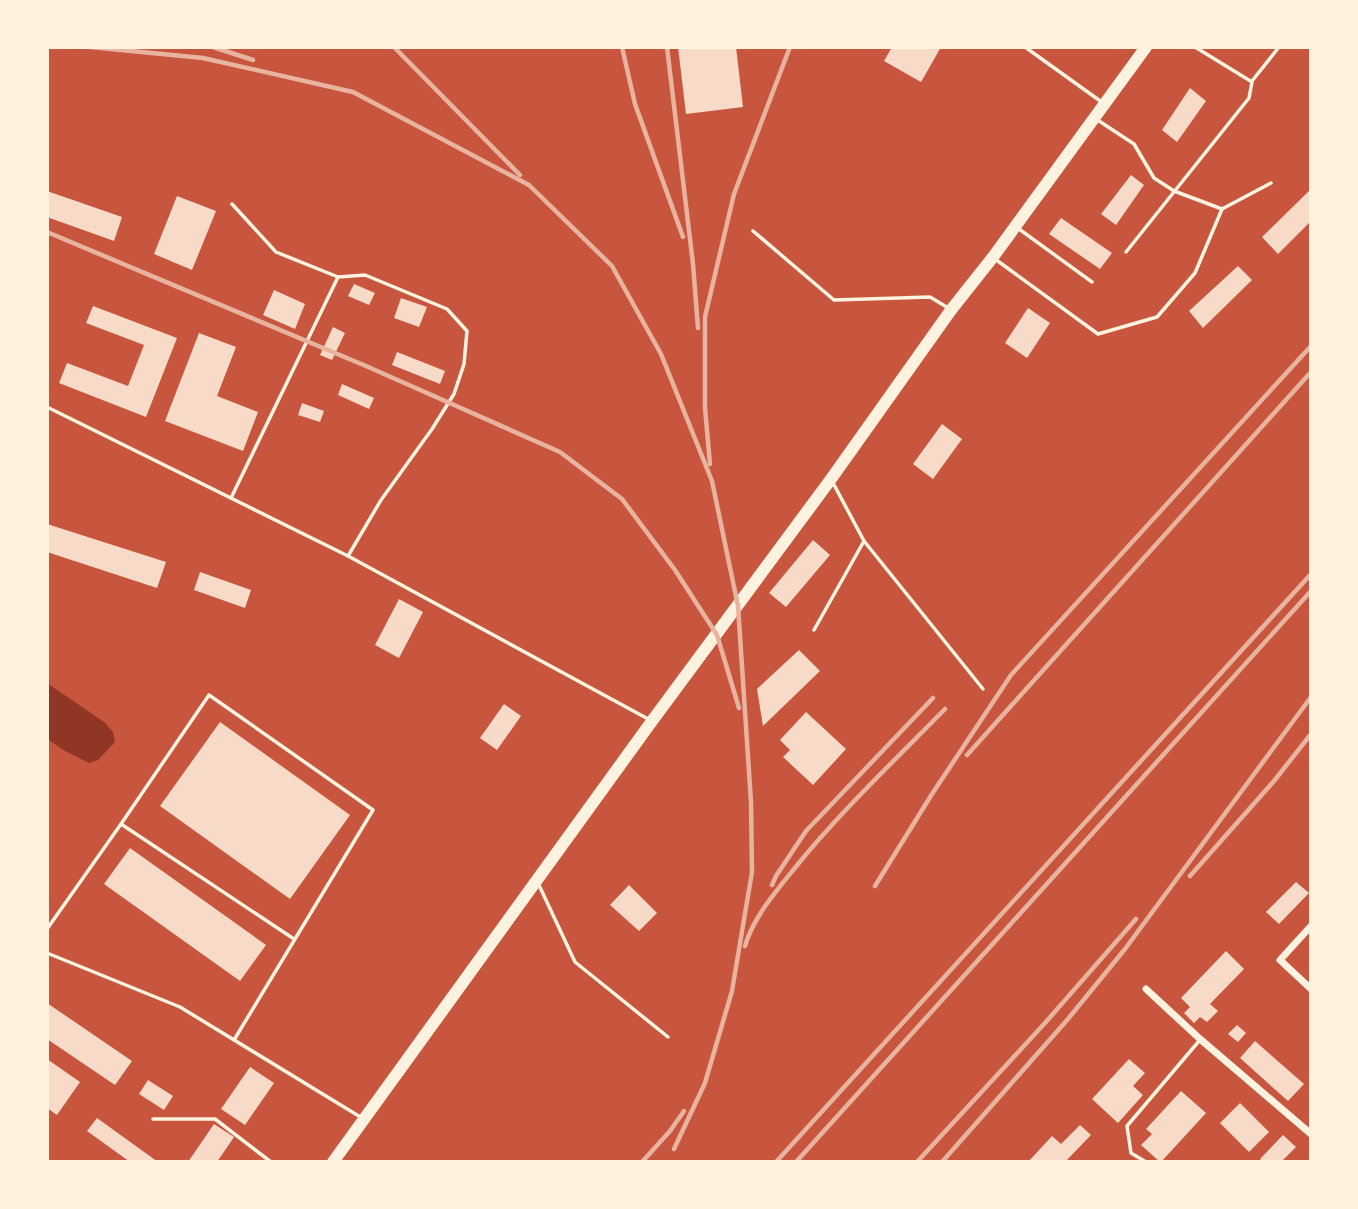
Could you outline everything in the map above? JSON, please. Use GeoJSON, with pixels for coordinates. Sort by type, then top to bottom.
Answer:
{"type":"FeatureCollection","features":[{"type":"Feature","properties":{"kind":"main road"},"geometry":{"type":"LineString","coordinates":[[332,1162],[831,479],[951,310],[993,257],[1146,47]]}},
{"type":"Feature","properties":{"kind":"street"},"geometry":{"type":"LineString","coordinates":[[1311,926],[1280,960],[1311,989]]}},
{"type":"Feature","properties":{"kind":"street"},"geometry":{"type":"LineString","coordinates":[[1146,989],[1311,1134]]}},
{"type":"Feature","properties":{"kind":"lane"},"geometry":{"type":"LineString","coordinates":[[1025,47],[1104,104]]}},
{"type":"Feature","properties":{"kind":"lane"},"geometry":{"type":"LineString","coordinates":[[1195,47],[1252,82]]}},
{"type":"Feature","properties":{"kind":"lane"},"geometry":{"type":"LineString","coordinates":[[1126,252],[1249,98],[1252,82],[1279,47]]}},
{"type":"Feature","properties":{"kind":"lane"},"geometry":{"type":"LineString","coordinates":[[1094,117],[1134,144],[1154,178],[1174,191],[1222,209]]}},
{"type":"Feature","properties":{"kind":"lane"},"geometry":{"type":"LineString","coordinates":[[993,257],[1098,334],[1157,317],[1195,272],[1222,209],[1271,183]]}},
{"type":"Feature","properties":{"kind":"lane"},"geometry":{"type":"LineString","coordinates":[[232,204],[276,252],[338,277],[365,275],[447,309],[467,331],[464,364],[454,394],[381,500],[348,556]]}},
{"type":"Feature","properties":{"kind":"lane"},"geometry":{"type":"LineString","coordinates":[[1014,226],[1092,282]]}},
{"type":"Feature","properties":{"kind":"lane"},"geometry":{"type":"LineString","coordinates":[[753,231],[834,300],[930,297],[951,310]]}},
{"type":"Feature","properties":{"kind":"lane"},"geometry":{"type":"LineString","coordinates":[[231,498],[338,277]]}},
{"type":"Feature","properties":{"kind":"lane"},"geometry":{"type":"LineString","coordinates":[[47,407],[348,556],[652,721]]}},
{"type":"Feature","properties":{"kind":"lane"},"geometry":{"type":"LineString","coordinates":[[831,479],[864,541],[983,689]]}},
{"type":"Feature","properties":{"kind":"lane"},"geometry":{"type":"LineString","coordinates":[[814,631],[864,541]]}},
{"type":"Feature","properties":{"kind":"lane"},"geometry":{"type":"LineString","coordinates":[[47,929],[209,695],[373,810],[234,1040]]}},
{"type":"Feature","properties":{"kind":"lane"},"geometry":{"type":"LineString","coordinates":[[121,824],[294,939]]}},
{"type":"Feature","properties":{"kind":"lane"},"geometry":{"type":"LineString","coordinates":[[538,881],[575,962],[668,1037]]}},
{"type":"Feature","properties":{"kind":"lane"},"geometry":{"type":"LineString","coordinates":[[47,953],[180,1007],[364,1119]]}},
{"type":"Feature","properties":{"kind":"lane"},"geometry":{"type":"LineString","coordinates":[[1146,1162],[1131,1153],[1127,1125],[1200,1039]]}},
{"type":"Feature","properties":{"kind":"lane"},"geometry":{"type":"LineString","coordinates":[[153,1119],[215,1119],[271,1162]]}},
{"type":"Feature","properties":{"kind":"shaded area"},"geometry":{"type":"Polygon","coordinates":[[[47,683],[104,722],[113,732],[115,742],[98,760],[89,763],[47,739],[47,683]]]}},
{"type":"Feature","properties":{"kind":"building"},"geometry":{"type":"Polygon","coordinates":[[[678,47],[736,47],[743,107],[686,114],[678,47]]]}},
{"type":"Feature","properties":{"kind":"building"},"geometry":{"type":"Polygon","coordinates":[[[892,47],[941,47],[921,82],[884,61],[892,47]]]}},
{"type":"Feature","properties":{"kind":"building"},"geometry":{"type":"Polygon","coordinates":[[[1190,88],[1206,101],[1177,142],[1162,130],[1190,88]]]}},
{"type":"Feature","properties":{"kind":"building"},"geometry":{"type":"Polygon","coordinates":[[[1131,175],[1144,185],[1116,225],[1101,214],[1131,175]]]}},
{"type":"Feature","properties":{"kind":"building"},"geometry":{"type":"Polygon","coordinates":[[[1311,189],[1311,221],[1278,254],[1262,237],[1311,189]]]}},
{"type":"Feature","properties":{"kind":"building"},"geometry":{"type":"Polygon","coordinates":[[[47,191],[122,217],[114,241],[47,217],[47,191]]]}},
{"type":"Feature","properties":{"kind":"building"},"geometry":{"type":"Polygon","coordinates":[[[177,196],[216,211],[192,270],[154,254],[177,196]]]}},
{"type":"Feature","properties":{"kind":"building"},"geometry":{"type":"Polygon","coordinates":[[[1061,218],[1112,253],[1100,269],[1049,234],[1061,218]]]}},
{"type":"Feature","properties":{"kind":"building"},"geometry":{"type":"Polygon","coordinates":[[[1238,266],[1252,280],[1203,328],[1189,311],[1238,266]]]}},
{"type":"Feature","properties":{"kind":"building"},"geometry":{"type":"Polygon","coordinates":[[[354,284],[375,293],[369,305],[348,296],[354,284]]]}},
{"type":"Feature","properties":{"kind":"building"},"geometry":{"type":"Polygon","coordinates":[[[274,290],[305,304],[295,329],[263,315],[274,290]]]}},
{"type":"Feature","properties":{"kind":"building"},"geometry":{"type":"Polygon","coordinates":[[[401,298],[427,307],[419,327],[394,318],[401,298]]]}},
{"type":"Feature","properties":{"kind":"building"},"geometry":{"type":"Polygon","coordinates":[[[93,306],[177,338],[146,417],[59,383],[67,363],[128,386],[144,345],[86,323],[93,306]]]}},
{"type":"Feature","properties":{"kind":"building"},"geometry":{"type":"Polygon","coordinates":[[[1028,308],[1050,323],[1027,358],[1005,343],[1028,308]]]}},
{"type":"Feature","properties":{"kind":"building"},"geometry":{"type":"Polygon","coordinates":[[[333,327],[345,333],[332,360],[320,355],[333,327]]]}},
{"type":"Feature","properties":{"kind":"building"},"geometry":{"type":"Polygon","coordinates":[[[199,333],[236,347],[217,396],[258,412],[243,451],[165,421],[199,333]]]}},
{"type":"Feature","properties":{"kind":"building"},"geometry":{"type":"Polygon","coordinates":[[[397,352],[445,371],[440,384],[392,365],[397,352]]]}},
{"type":"Feature","properties":{"kind":"building"},"geometry":{"type":"Polygon","coordinates":[[[342,384],[374,398],[369,409],[338,395],[342,384]]]}},
{"type":"Feature","properties":{"kind":"building"},"geometry":{"type":"Polygon","coordinates":[[[302,403],[324,411],[320,422],[298,415],[302,403]]]}},
{"type":"Feature","properties":{"kind":"building"},"geometry":{"type":"Polygon","coordinates":[[[942,424],[962,439],[933,479],[913,464],[942,424]]]}},
{"type":"Feature","properties":{"kind":"building"},"geometry":{"type":"Polygon","coordinates":[[[47,524],[166,562],[157,588],[47,552],[47,524]]]}},
{"type":"Feature","properties":{"kind":"building"},"geometry":{"type":"Polygon","coordinates":[[[813,540],[830,555],[786,607],[769,593],[813,540]]]}},
{"type":"Feature","properties":{"kind":"building"},"geometry":{"type":"Polygon","coordinates":[[[200,572],[251,590],[245,608],[194,590],[200,572]]]}},
{"type":"Feature","properties":{"kind":"building"},"geometry":{"type":"Polygon","coordinates":[[[399,599],[423,612],[399,658],[375,645],[399,599]]]}},
{"type":"Feature","properties":{"kind":"building"},"geometry":{"type":"Polygon","coordinates":[[[799,650],[820,671],[763,726],[757,689],[799,650]]]}},
{"type":"Feature","properties":{"kind":"building"},"geometry":{"type":"Polygon","coordinates":[[[504,704],[521,716],[497,750],[480,738],[504,704]]]}},
{"type":"Feature","properties":{"kind":"building"},"geometry":{"type":"Polygon","coordinates":[[[806,712],[846,749],[813,785],[783,757],[790,750],[780,740],[806,712]]]}},
{"type":"Feature","properties":{"kind":"building"},"geometry":{"type":"Polygon","coordinates":[[[220,722],[350,815],[290,899],[160,806],[220,722]]]}},
{"type":"Feature","properties":{"kind":"building"},"geometry":{"type":"Polygon","coordinates":[[[130,848],[266,945],[240,981],[104,884],[130,848]]]}},
{"type":"Feature","properties":{"kind":"building"},"geometry":{"type":"Polygon","coordinates":[[[1296,882],[1309,893],[1279,924],[1266,912],[1296,882]]]}},
{"type":"Feature","properties":{"kind":"building"},"geometry":{"type":"Polygon","coordinates":[[[629,885],[657,913],[639,931],[610,905],[629,885]]]}},
{"type":"Feature","properties":{"kind":"building"},"geometry":{"type":"Polygon","coordinates":[[[1226,951],[1244,969],[1210,1004],[1218,1011],[1207,1022],[1200,1017],[1194,1023],[1184,1013],[1190,1007],[1181,998],[1226,951]]]}},
{"type":"Feature","properties":{"kind":"building"},"geometry":{"type":"Polygon","coordinates":[[[47,1003],[132,1061],[115,1085],[47,1039],[47,1003]]]}},
{"type":"Feature","properties":{"kind":"building"},"geometry":{"type":"Polygon","coordinates":[[[1237,1025],[1246,1033],[1238,1042],[1228,1034],[1237,1025]]]}},
{"type":"Feature","properties":{"kind":"building"},"geometry":{"type":"Polygon","coordinates":[[[1255,1041],[1304,1084],[1288,1101],[1240,1058],[1255,1041]]]}},
{"type":"Feature","properties":{"kind":"building"},"geometry":{"type":"Polygon","coordinates":[[[47,1059],[80,1082],[57,1115],[47,1108],[47,1059]]]}},
{"type":"Feature","properties":{"kind":"building"},"geometry":{"type":"Polygon","coordinates":[[[1129,1059],[1145,1073],[1133,1086],[1143,1095],[1118,1123],[1092,1099],[1129,1059]]]}},
{"type":"Feature","properties":{"kind":"building"},"geometry":{"type":"Polygon","coordinates":[[[250,1067],[274,1083],[245,1125],[221,1109],[250,1067]]]}},
{"type":"Feature","properties":{"kind":"building"},"geometry":{"type":"Polygon","coordinates":[[[148,1080],[173,1096],[164,1110],[139,1094],[148,1080]]]}},
{"type":"Feature","properties":{"kind":"building"},"geometry":{"type":"Polygon","coordinates":[[[1181,1091],[1206,1113],[1160,1162],[1141,1145],[1152,1134],[1146,1129],[1181,1091]]]}},
{"type":"Feature","properties":{"kind":"building"},"geometry":{"type":"Polygon","coordinates":[[[1240,1103],[1269,1132],[1249,1152],[1220,1123],[1240,1103]]]}},
{"type":"Feature","properties":{"kind":"building"},"geometry":{"type":"Polygon","coordinates":[[[97,1118],[158,1162],[130,1162],[87,1131],[97,1118]]]}},
{"type":"Feature","properties":{"kind":"building"},"geometry":{"type":"Polygon","coordinates":[[[214,1124],[234,1137],[217,1162],[188,1162],[214,1124]]]}},
{"type":"Feature","properties":{"kind":"building"},"geometry":{"type":"Polygon","coordinates":[[[1080,1125],[1091,1135],[1065,1162],[1028,1162],[1052,1136],[1061,1144],[1080,1125]]]}},
{"type":"Feature","properties":{"kind":"building"},"geometry":{"type":"Polygon","coordinates":[[[1283,1135],[1296,1147],[1281,1162],[1263,1162],[1260,1159],[1283,1135]]]}},
{"type":"Feature","properties":{"kind":"railway"},"geometry":{"type":"LineString","coordinates":[[90,47],[203,58],[353,92],[529,185],[612,266],[661,354],[712,481],[738,606],[751,802],[752,872],[732,991],[705,1083],[674,1149]]}},
{"type":"Feature","properties":{"kind":"railway"},"geometry":{"type":"LineString","coordinates":[[213,47],[253,60]]}},
{"type":"Feature","properties":{"kind":"railway"},"geometry":{"type":"LineString","coordinates":[[394,47],[520,175]]}},
{"type":"Feature","properties":{"kind":"railway"},"geometry":{"type":"LineString","coordinates":[[622,47],[635,104],[683,237]]}},
{"type":"Feature","properties":{"kind":"railway"},"geometry":{"type":"LineString","coordinates":[[667,47],[698,328]]}},
{"type":"Feature","properties":{"kind":"railway"},"geometry":{"type":"LineString","coordinates":[[710,464],[705,408],[705,317],[734,194],[790,47]]}},
{"type":"Feature","properties":{"kind":"railway"},"geometry":{"type":"LineString","coordinates":[[47,232],[366,366],[560,452],[622,499],[675,570],[717,635],[739,708]]}},
{"type":"Feature","properties":{"kind":"railway"},"geometry":{"type":"LineString","coordinates":[[875,886],[1011,675],[1311,346]]}},
{"type":"Feature","properties":{"kind":"railway"},"geometry":{"type":"LineString","coordinates":[[967,755],[1311,372]]}},
{"type":"Feature","properties":{"kind":"railway"},"geometry":{"type":"LineString","coordinates":[[776,1162],[1311,574]]}},
{"type":"Feature","properties":{"kind":"railway"},"geometry":{"type":"LineString","coordinates":[[796,1162],[1311,591]]}},
{"type":"Feature","properties":{"kind":"railway"},"geometry":{"type":"LineString","coordinates":[[942,1162],[1068,1019],[1125,949],[1311,697]]}},
{"type":"Feature","properties":{"kind":"railway"},"geometry":{"type":"LineString","coordinates":[[772,885],[806,831],[933,698]]}},
{"type":"Feature","properties":{"kind":"railway"},"geometry":{"type":"LineString","coordinates":[[745,946],[766,905],[812,848],[945,709]]}},
{"type":"Feature","properties":{"kind":"railway"},"geometry":{"type":"LineString","coordinates":[[1190,876],[1274,781],[1311,734]]}},
{"type":"Feature","properties":{"kind":"railway"},"geometry":{"type":"LineString","coordinates":[[917,1162],[1136,919]]}},
{"type":"Feature","properties":{"kind":"railway"},"geometry":{"type":"LineString","coordinates":[[642,1162],[684,1111]]}}]}
